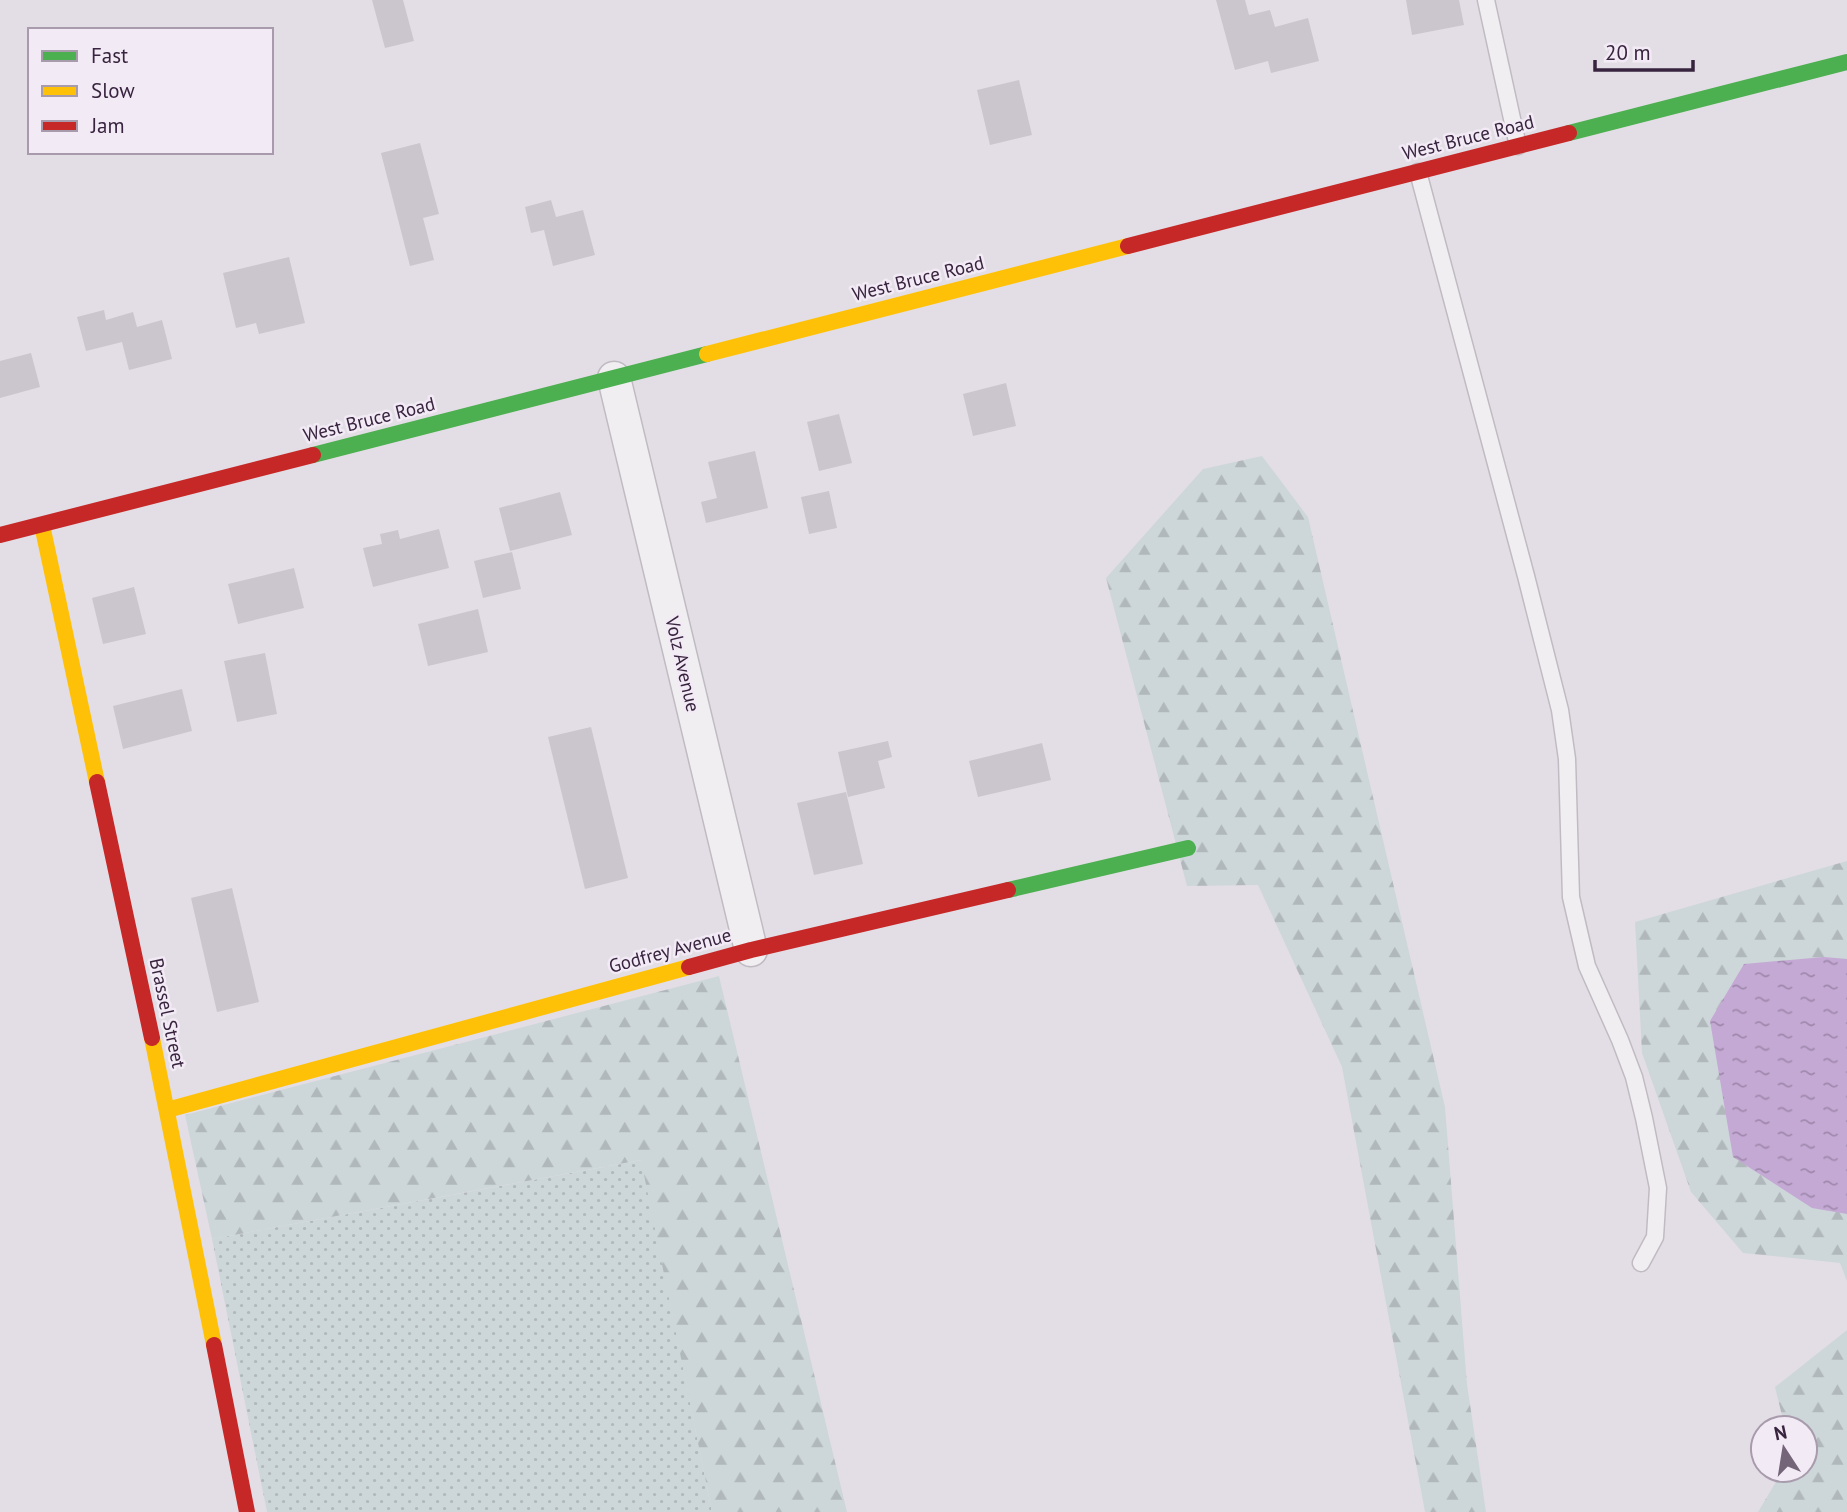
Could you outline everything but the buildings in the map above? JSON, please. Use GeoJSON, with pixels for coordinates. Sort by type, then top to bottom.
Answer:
{"type":"FeatureCollection","features":[{"type":"Feature","properties":{"kind":"street","name":"West Bruce Road"},"geometry":{"type":"LineString","coordinates":[[0,535],[1847,62]]}},
{"type":"Feature","properties":{"kind":"street","name":"Volz Avenue"},"geometry":{"type":"LineString","coordinates":[[614,378],[751,950]]}},
{"type":"Feature","properties":{"kind":"street","name":"Brassel Street"},"geometry":{"type":"LineString","coordinates":[[42,525],[167,1110],[247,1512]]}},
{"type":"Feature","properties":{"kind":"street","name":"Godfrey Avenue"},"geometry":{"type":"LineString","coordinates":[[167,1110],[751,950],[1188,848]]}},
{"type":"Feature","properties":{"kind":"lane"},"geometry":{"type":"LineString","coordinates":[[1486,0],[1518,146]]}},
{"type":"Feature","properties":{"kind":"lane"},"geometry":{"type":"LineString","coordinates":[[1419,172],[1560,710],[1567,759],[1571,897],[1587,966],[1625,1052],[1647,1130],[1658,1188],[1655,1237],[1641,1263]]}},
{"type":"Feature","properties":{"kind":"green space"},"geometry":{"type":"Polygon","coordinates":[[[1262,456],[1308,517],[1445,1107],[1467,1384],[1486,1512],[1425,1512],[1342,1067],[1258,885],[1187,886],[1106,578],[1203,469],[1262,456]]]}},
{"type":"Feature","properties":{"kind":"green space"},"geometry":{"type":"Polygon","coordinates":[[[1847,861],[1847,1281],[1840,1263],[1743,1253],[1691,1192],[1642,1053],[1635,922],[1847,861]]]}},
{"type":"Feature","properties":{"kind":"green space"},"geometry":{"type":"Polygon","coordinates":[[[719,976],[847,1512],[712,1512],[641,1160],[212,1239],[185,1115],[719,976]]]}},
{"type":"Feature","properties":{"kind":"green space"},"geometry":{"type":"Polygon","coordinates":[[[642,1160],[712,1512],[267,1512],[212,1239],[642,1160]]]}},
{"type":"Feature","properties":{"kind":"green space"},"geometry":{"type":"Polygon","coordinates":[[[1847,1330],[1847,1512],[1758,1512],[1775,1484],[1819,1484],[1819,1414],[1782,1414],[1775,1387],[1847,1330]]]}},
{"type":"Feature","properties":{"kind":"water"},"geometry":{"type":"Polygon","coordinates":[[[1824,957],[1847,959],[1847,1214],[1812,1208],[1733,1157],[1710,1021],[1744,964],[1824,957]]]}},
{"type":"Feature","properties":{"kind":"traffic: fast"},"geometry":{"type":"LineString","coordinates":[[1569,133],[1847,62]]}},
{"type":"Feature","properties":{"kind":"traffic: fast"},"geometry":{"type":"LineString","coordinates":[[313,455],[707,354]]}},
{"type":"Feature","properties":{"kind":"traffic: fast"},"geometry":{"type":"LineString","coordinates":[[1008,890],[1188,848]]}},
{"type":"Feature","properties":{"kind":"traffic: slow"},"geometry":{"type":"LineString","coordinates":[[707,354],[1128,246]]}},
{"type":"Feature","properties":{"kind":"traffic: slow"},"geometry":{"type":"LineString","coordinates":[[42,525],[97,782]]}},
{"type":"Feature","properties":{"kind":"traffic: slow"},"geometry":{"type":"LineString","coordinates":[[167,1110],[689,967]]}},
{"type":"Feature","properties":{"kind":"traffic: slow"},"geometry":{"type":"LineString","coordinates":[[152,1038],[214,1345]]}},
{"type":"Feature","properties":{"kind":"traffic: jam"},"geometry":{"type":"LineString","coordinates":[[1128,246],[1569,133]]}},
{"type":"Feature","properties":{"kind":"traffic: jam"},"geometry":{"type":"LineString","coordinates":[[0,535],[313,455]]}},
{"type":"Feature","properties":{"kind":"traffic: jam"},"geometry":{"type":"LineString","coordinates":[[97,782],[152,1038]]}},
{"type":"Feature","properties":{"kind":"traffic: jam"},"geometry":{"type":"LineString","coordinates":[[689,967],[1008,890]]}},
{"type":"Feature","properties":{"kind":"traffic: jam"},"geometry":{"type":"LineString","coordinates":[[214,1345],[247,1512]]}}]}
